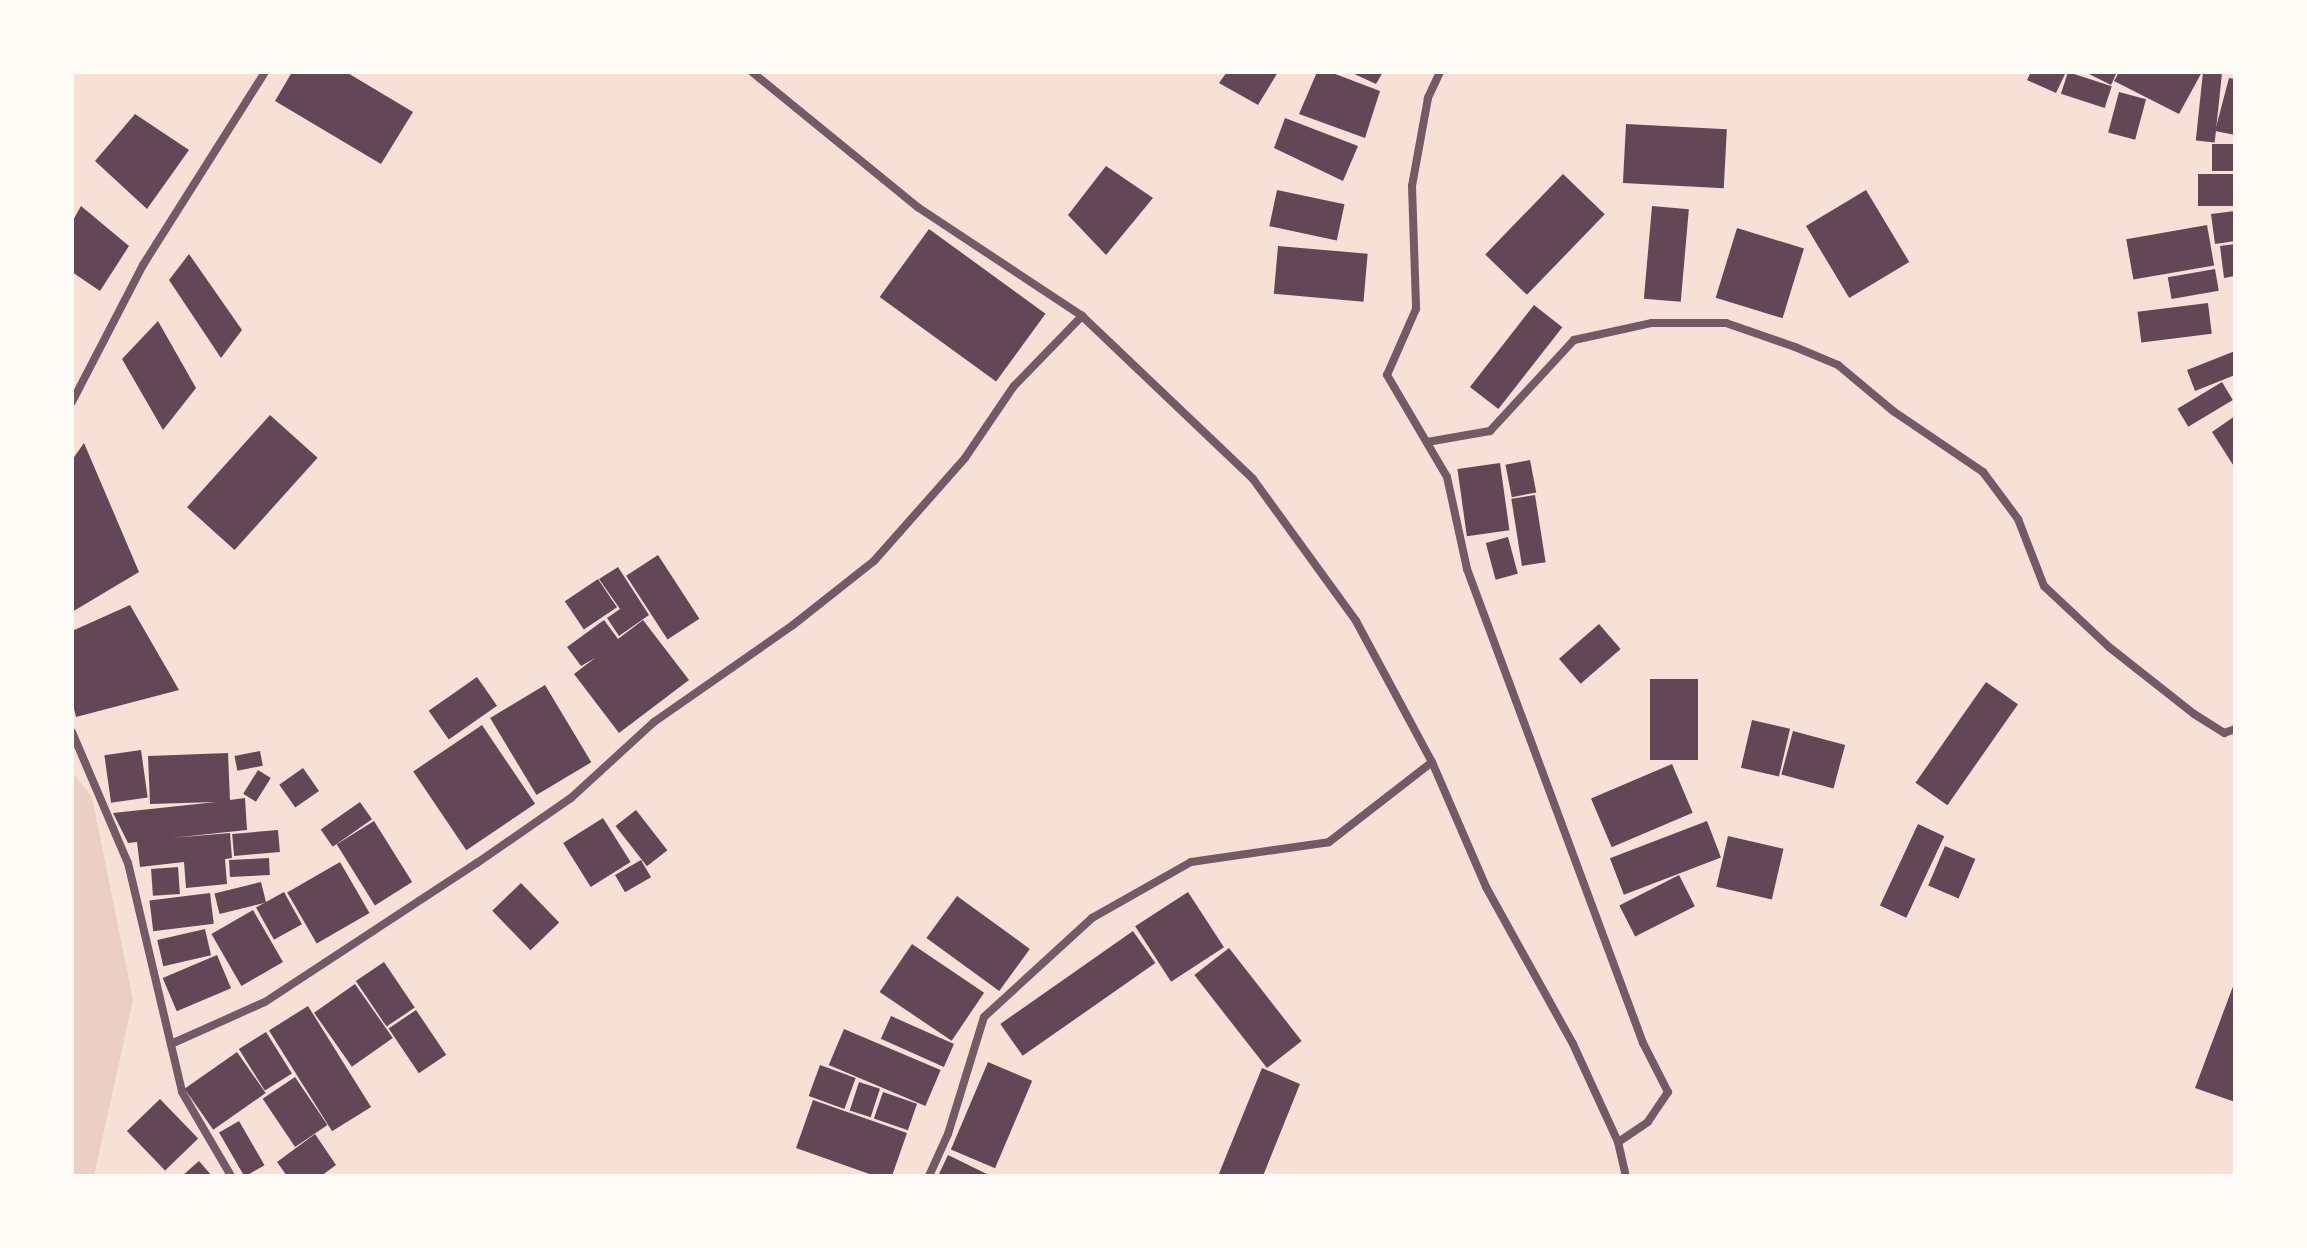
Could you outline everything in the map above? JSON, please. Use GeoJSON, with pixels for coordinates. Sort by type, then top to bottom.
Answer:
{"type":"FeatureCollection","features":[{"type":"Feature","properties":{"kind":"street"},"geometry":{"type":"LineString","coordinates":[[72,402],[143,265],[265,72]]}},
{"type":"Feature","properties":{"kind":"street"},"geometry":{"type":"LineString","coordinates":[[752,72],[919,208],[1082,316],[1253,479],[1356,621],[1432,762],[1486,887],[1573,1044],[1618,1142],[1626,1176]]}},
{"type":"Feature","properties":{"kind":"street"},"geometry":{"type":"LineString","coordinates":[[1440,72],[1428,98],[1412,186],[1416,309],[1387,375],[1447,477],[1467,569],[1643,1043],[1668,1092],[1648,1122],[1618,1142]]}},
{"type":"Feature","properties":{"kind":"street"},"geometry":{"type":"LineString","coordinates":[[171,1044],[265,1002],[477,863],[571,798],[654,722],[793,625],[862,570],[965,458],[1014,386],[1082,316]]}},
{"type":"Feature","properties":{"kind":"street"},"geometry":{"type":"LineString","coordinates":[[1427,442],[1490,431],[1530,392],[1574,340],[1652,323],[1726,323],[1795,347],[1838,365],[1893,411],[1983,472],[2018,519],[2044,586],[2109,647],[2194,714],[2224,733],[2235,729]]}},
{"type":"Feature","properties":{"kind":"street"},"geometry":{"type":"LineString","coordinates":[[72,732],[128,863],[182,1092],[231,1176]]}},
{"type":"Feature","properties":{"kind":"street"},"geometry":{"type":"LineString","coordinates":[[929,1176],[948,1134],[984,1017],[1092,918],[1191,862],[1329,842],[1432,762]]}},
{"type":"Feature","properties":{"kind":"shaded area"},"geometry":{"type":"Polygon","coordinates":[[[72,772],[92,797],[133,1000],[94,1176],[72,1176],[72,772]]]}},
{"type":"Feature","properties":{"kind":"building"},"geometry":{"type":"Polygon","coordinates":[[[292,72],[346,72],[413,112],[381,164],[275,101],[292,72]]]}},
{"type":"Feature","properties":{"kind":"building"},"geometry":{"type":"Polygon","coordinates":[[[1227,72],[1278,72],[1258,105],[1219,83],[1227,72]]]}},
{"type":"Feature","properties":{"kind":"building"},"geometry":{"type":"Polygon","coordinates":[[[1317,72],[1330,72],[1380,91],[1365,138],[1299,114],[1317,72]]]}},
{"type":"Feature","properties":{"kind":"building"},"geometry":{"type":"Polygon","coordinates":[[[1350,72],[1383,72],[1376,84],[1350,72]]]}},
{"type":"Feature","properties":{"kind":"building"},"geometry":{"type":"Polygon","coordinates":[[[2031,72],[2066,72],[2056,93],[2027,80],[2031,72]]]}},
{"type":"Feature","properties":{"kind":"building"},"geometry":{"type":"Polygon","coordinates":[[[2068,72],[2112,86],[2105,108],[2061,94],[2068,72]]]}},
{"type":"Feature","properties":{"kind":"building"},"geometry":{"type":"Polygon","coordinates":[[[2085,72],[2117,72],[2111,85],[2085,72]]]}},
{"type":"Feature","properties":{"kind":"building"},"geometry":{"type":"Polygon","coordinates":[[[2119,72],[2202,72],[2179,114],[2114,81],[2119,72]]]}},
{"type":"Feature","properties":{"kind":"building"},"geometry":{"type":"Polygon","coordinates":[[[2203,72],[2222,74],[2215,143],[2196,141],[2203,72]]]}},
{"type":"Feature","properties":{"kind":"building"},"geometry":{"type":"Polygon","coordinates":[[[2229,78],[2235,79],[2235,135],[2215,131],[2229,78]]]}},
{"type":"Feature","properties":{"kind":"building"},"geometry":{"type":"Polygon","coordinates":[[[2119,92],[2146,99],[2135,140],[2108,133],[2119,92]]]}},
{"type":"Feature","properties":{"kind":"building"},"geometry":{"type":"Polygon","coordinates":[[[135,114],[189,150],[147,209],[95,161],[135,114]]]}},
{"type":"Feature","properties":{"kind":"building"},"geometry":{"type":"Polygon","coordinates":[[[1285,118],[1358,146],[1343,181],[1274,148],[1285,118]]]}},
{"type":"Feature","properties":{"kind":"building"},"geometry":{"type":"Polygon","coordinates":[[[1626,124],[1727,129],[1724,188],[1623,183],[1626,124]]]}},
{"type":"Feature","properties":{"kind":"building"},"geometry":{"type":"Polygon","coordinates":[[[2212,144],[2235,144],[2235,171],[2212,171],[2212,144]]]}},
{"type":"Feature","properties":{"kind":"building"},"geometry":{"type":"Polygon","coordinates":[[[1106,166],[1153,198],[1106,255],[1068,215],[1106,166]]]}},
{"type":"Feature","properties":{"kind":"building"},"geometry":{"type":"Polygon","coordinates":[[[1563,174],[1605,214],[1527,295],[1485,255],[1563,174]]]}},
{"type":"Feature","properties":{"kind":"building"},"geometry":{"type":"Polygon","coordinates":[[[2198,174],[2235,174],[2235,206],[2198,206],[2198,174]]]}},
{"type":"Feature","properties":{"kind":"building"},"geometry":{"type":"Polygon","coordinates":[[[1277,190],[1344,204],[1337,241],[1269,226],[1277,190]]]}},
{"type":"Feature","properties":{"kind":"building"},"geometry":{"type":"Polygon","coordinates":[[[1866,190],[1909,262],[1849,298],[1806,226],[1866,190]]]}},
{"type":"Feature","properties":{"kind":"building"},"geometry":{"type":"Polygon","coordinates":[[[81,206],[129,246],[100,291],[72,272],[72,222],[81,206]]]}},
{"type":"Feature","properties":{"kind":"building"},"geometry":{"type":"Polygon","coordinates":[[[1652,206],[1689,209],[1681,302],[1644,299],[1652,206]]]}},
{"type":"Feature","properties":{"kind":"building"},"geometry":{"type":"Polygon","coordinates":[[[2235,211],[2235,241],[2215,244],[2211,214],[2235,211]]]}},
{"type":"Feature","properties":{"kind":"building"},"geometry":{"type":"Polygon","coordinates":[[[2207,225],[2214,265],[2133,280],[2126,239],[2207,225]]]}},
{"type":"Feature","properties":{"kind":"building"},"geometry":{"type":"Polygon","coordinates":[[[1737,228],[1804,248],[1783,318],[1716,298],[1737,228]]]}},
{"type":"Feature","properties":{"kind":"building"},"geometry":{"type":"Polygon","coordinates":[[[929,229],[1045,314],[996,382],[880,297],[929,229]]]}},
{"type":"Feature","properties":{"kind":"building"},"geometry":{"type":"Polygon","coordinates":[[[2235,244],[2235,276],[2224,278],[2220,246],[2235,244]]]}},
{"type":"Feature","properties":{"kind":"building"},"geometry":{"type":"Polygon","coordinates":[[[1278,246],[1368,254],[1363,302],[1274,294],[1278,246]]]}},
{"type":"Feature","properties":{"kind":"building"},"geometry":{"type":"Polygon","coordinates":[[[189,254],[242,330],[221,358],[169,280],[189,254]]]}},
{"type":"Feature","properties":{"kind":"building"},"geometry":{"type":"Polygon","coordinates":[[[2215,269],[2219,291],[2172,299],[2168,277],[2215,269]]]}},
{"type":"Feature","properties":{"kind":"building"},"geometry":{"type":"Polygon","coordinates":[[[2208,303],[2212,334],[2141,342],[2138,312],[2208,303]]]}},
{"type":"Feature","properties":{"kind":"building"},"geometry":{"type":"Polygon","coordinates":[[[1534,305],[1562,327],[1498,409],[1470,387],[1534,305]]]}},
{"type":"Feature","properties":{"kind":"building"},"geometry":{"type":"Polygon","coordinates":[[[158,321],[196,388],[163,430],[122,359],[158,321]]]}},
{"type":"Feature","properties":{"kind":"building"},"geometry":{"type":"Polygon","coordinates":[[[2235,351],[2235,375],[2195,391],[2187,370],[2235,351]]]}},
{"type":"Feature","properties":{"kind":"building"},"geometry":{"type":"Polygon","coordinates":[[[2222,382],[2233,400],[2188,427],[2177,409],[2222,382]]]}},
{"type":"Feature","properties":{"kind":"building"},"geometry":{"type":"Polygon","coordinates":[[[270,415],[318,458],[235,550],[187,507],[270,415]]]}},
{"type":"Feature","properties":{"kind":"building"},"geometry":{"type":"Polygon","coordinates":[[[2235,416],[2235,468],[2212,432],[2235,416]]]}},
{"type":"Feature","properties":{"kind":"building"},"geometry":{"type":"Polygon","coordinates":[[[84,443],[139,572],[72,612],[72,460],[84,443]]]}},
{"type":"Feature","properties":{"kind":"building"},"geometry":{"type":"Polygon","coordinates":[[[1530,460],[1536,492],[1512,497],[1505,465],[1530,460]]]}},
{"type":"Feature","properties":{"kind":"building"},"geometry":{"type":"Polygon","coordinates":[[[1500,463],[1509,530],[1467,536],[1457,469],[1500,463]]]}},
{"type":"Feature","properties":{"kind":"building"},"geometry":{"type":"Polygon","coordinates":[[[1535,495],[1546,562],[1522,566],[1511,499],[1535,495]]]}},
{"type":"Feature","properties":{"kind":"building"},"geometry":{"type":"Polygon","coordinates":[[[1508,537],[1518,574],[1496,580],[1486,543],[1508,537]]]}},
{"type":"Feature","properties":{"kind":"building"},"geometry":{"type":"Polygon","coordinates":[[[658,555],[699,619],[668,639],[626,576],[658,555]]]}},
{"type":"Feature","properties":{"kind":"building"},"geometry":{"type":"Polygon","coordinates":[[[618,567],[649,615],[619,636],[607,618],[620,609],[599,579],[618,567]]]}},
{"type":"Feature","properties":{"kind":"building"},"geometry":{"type":"Polygon","coordinates":[[[598,579],[617,607],[584,630],[565,601],[598,579]]]}},
{"type":"Feature","properties":{"kind":"building"},"geometry":{"type":"Polygon","coordinates":[[[130,605],[179,690],[76,717],[72,701],[72,631],[130,605]]]}},
{"type":"Feature","properties":{"kind":"building"},"geometry":{"type":"Polygon","coordinates":[[[604,620],[618,639],[643,620],[689,680],[619,733],[574,674],[595,658],[581,666],[567,647],[604,620]]]}},
{"type":"Feature","properties":{"kind":"building"},"geometry":{"type":"Polygon","coordinates":[[[1599,624],[1621,649],[1581,684],[1559,659],[1599,624]]]}},
{"type":"Feature","properties":{"kind":"building"},"geometry":{"type":"Polygon","coordinates":[[[477,677],[497,706],[449,740],[429,711],[477,677]]]}},
{"type":"Feature","properties":{"kind":"building"},"geometry":{"type":"Polygon","coordinates":[[[1650,679],[1698,679],[1698,760],[1650,760],[1650,679]]]}},
{"type":"Feature","properties":{"kind":"building"},"geometry":{"type":"Polygon","coordinates":[[[1986,682],[2018,704],[1947,805],[1915,783],[1986,682]]]}},
{"type":"Feature","properties":{"kind":"building"},"geometry":{"type":"Polygon","coordinates":[[[545,685],[591,762],[536,795],[490,718],[545,685]]]}},
{"type":"Feature","properties":{"kind":"building"},"geometry":{"type":"Polygon","coordinates":[[[1752,720],[1790,729],[1779,777],[1741,768],[1752,720]]]}},
{"type":"Feature","properties":{"kind":"building"},"geometry":{"type":"Polygon","coordinates":[[[482,725],[535,804],[466,850],[413,771],[482,725]]]}},
{"type":"Feature","properties":{"kind":"building"},"geometry":{"type":"Polygon","coordinates":[[[1793,731],[1845,745],[1834,788],[1781,774],[1793,731]]]}},
{"type":"Feature","properties":{"kind":"building"},"geometry":{"type":"Polygon","coordinates":[[[141,750],[148,798],[111,803],[104,755],[141,750]]]}},
{"type":"Feature","properties":{"kind":"building"},"geometry":{"type":"Polygon","coordinates":[[[260,751],[263,766],[237,771],[234,756],[260,751]]]}},
{"type":"Feature","properties":{"kind":"building"},"geometry":{"type":"Polygon","coordinates":[[[228,753],[230,800],[245,798],[247,830],[171,838],[230,833],[232,858],[225,859],[227,884],[186,888],[184,862],[140,867],[137,842],[128,843],[113,813],[216,802],[150,804],[148,756],[228,753]]]}},
{"type":"Feature","properties":{"kind":"building"},"geometry":{"type":"Polygon","coordinates":[[[1672,764],[1693,813],[1612,847],[1591,798],[1672,764]]]}},
{"type":"Feature","properties":{"kind":"building"},"geometry":{"type":"Polygon","coordinates":[[[303,768],[319,791],[295,808],[279,785],[303,768]]]}},
{"type":"Feature","properties":{"kind":"building"},"geometry":{"type":"Polygon","coordinates":[[[258,770],[271,778],[256,802],[243,794],[258,770]]]}},
{"type":"Feature","properties":{"kind":"building"},"geometry":{"type":"Polygon","coordinates":[[[360,802],[372,819],[333,847],[321,830],[360,802]]]}},
{"type":"Feature","properties":{"kind":"building"},"geometry":{"type":"Polygon","coordinates":[[[636,810],[667,850],[647,866],[616,826],[636,810]]]}},
{"type":"Feature","properties":{"kind":"building"},"geometry":{"type":"Polygon","coordinates":[[[603,818],[631,862],[591,887],[563,843],[603,818]]]}},
{"type":"Feature","properties":{"kind":"building"},"geometry":{"type":"Polygon","coordinates":[[[374,821],[412,882],[375,905],[337,844],[374,821]]]}},
{"type":"Feature","properties":{"kind":"building"},"geometry":{"type":"Polygon","coordinates":[[[1707,821],[1721,857],[1624,895],[1610,858],[1707,821]]]}},
{"type":"Feature","properties":{"kind":"building"},"geometry":{"type":"Polygon","coordinates":[[[1918,824],[1944,836],[1906,918],[1880,906],[1918,824]]]}},
{"type":"Feature","properties":{"kind":"building"},"geometry":{"type":"Polygon","coordinates":[[[278,830],[280,852],[234,856],[232,834],[278,830]]]}},
{"type":"Feature","properties":{"kind":"building"},"geometry":{"type":"Polygon","coordinates":[[[1728,836],[1784,849],[1772,899],[1716,887],[1728,836]]]}},
{"type":"Feature","properties":{"kind":"building"},"geometry":{"type":"Polygon","coordinates":[[[1945,846],[1975,859],[1959,898],[1928,886],[1945,846]]]}},
{"type":"Feature","properties":{"kind":"building"},"geometry":{"type":"Polygon","coordinates":[[[269,858],[270,875],[230,877],[229,860],[269,858]]]}},
{"type":"Feature","properties":{"kind":"building"},"geometry":{"type":"Polygon","coordinates":[[[641,860],[651,877],[625,892],[615,875],[641,860]]]}},
{"type":"Feature","properties":{"kind":"building"},"geometry":{"type":"Polygon","coordinates":[[[340,862],[370,913],[317,944],[287,893],[340,862]]]}},
{"type":"Feature","properties":{"kind":"building"},"geometry":{"type":"Polygon","coordinates":[[[178,867],[180,894],[153,896],[151,869],[178,867]]]}},
{"type":"Feature","properties":{"kind":"building"},"geometry":{"type":"Polygon","coordinates":[[[1679,875],[1695,906],[1635,937],[1619,905],[1679,875]]]}},
{"type":"Feature","properties":{"kind":"building"},"geometry":{"type":"Polygon","coordinates":[[[261,882],[266,902],[220,914],[214,894],[261,882]]]}},
{"type":"Feature","properties":{"kind":"building"},"geometry":{"type":"Polygon","coordinates":[[[521,883],[559,923],[530,950],[492,911],[521,883]]]}},
{"type":"Feature","properties":{"kind":"building"},"geometry":{"type":"Polygon","coordinates":[[[284,892],[302,924],[274,940],[256,908],[284,892]]]}},
{"type":"Feature","properties":{"kind":"building"},"geometry":{"type":"Polygon","coordinates":[[[1188,892],[1224,947],[1171,982],[1135,926],[1188,892]]]}},
{"type":"Feature","properties":{"kind":"building"},"geometry":{"type":"Polygon","coordinates":[[[210,893],[214,924],[153,931],[149,900],[210,893]]]}},
{"type":"Feature","properties":{"kind":"building"},"geometry":{"type":"Polygon","coordinates":[[[957,896],[1030,949],[999,991],[926,938],[957,896]]]}},
{"type":"Feature","properties":{"kind":"building"},"geometry":{"type":"Polygon","coordinates":[[[253,910],[283,962],[241,986],[211,934],[253,910]]]}},
{"type":"Feature","properties":{"kind":"building"},"geometry":{"type":"Polygon","coordinates":[[[205,929],[211,955],[163,966],[157,940],[205,929]]]}},
{"type":"Feature","properties":{"kind":"building"},"geometry":{"type":"Polygon","coordinates":[[[1133,931],[1155,963],[1023,1056],[1000,1024],[1133,931]]]}},
{"type":"Feature","properties":{"kind":"building"},"geometry":{"type":"Polygon","coordinates":[[[912,944],[984,993],[952,1041],[880,992],[912,944]]]}},
{"type":"Feature","properties":{"kind":"building"},"geometry":{"type":"Polygon","coordinates":[[[1229,948],[1302,1041],[1267,1068],[1194,975],[1229,948]]]}},
{"type":"Feature","properties":{"kind":"building"},"geometry":{"type":"Polygon","coordinates":[[[217,955],[231,988],[177,1011],[163,978],[217,955]]]}},
{"type":"Feature","properties":{"kind":"building"},"geometry":{"type":"Polygon","coordinates":[[[384,962],[415,1008],[387,1027],[356,981],[384,962]]]}},
{"type":"Feature","properties":{"kind":"building"},"geometry":{"type":"Polygon","coordinates":[[[2235,981],[2235,1102],[2195,1088],[2235,981]]]}},
{"type":"Feature","properties":{"kind":"building"},"geometry":{"type":"Polygon","coordinates":[[[355,984],[393,1038],[352,1067],[314,1013],[355,984]]]}},
{"type":"Feature","properties":{"kind":"building"},"geometry":{"type":"Polygon","coordinates":[[[308,1006],[371,1107],[332,1131],[269,1030],[308,1006]]]}},
{"type":"Feature","properties":{"kind":"building"},"geometry":{"type":"Polygon","coordinates":[[[416,1010],[446,1055],[419,1073],[389,1028],[416,1010]]]}},
{"type":"Feature","properties":{"kind":"building"},"geometry":{"type":"Polygon","coordinates":[[[891,1016],[954,1044],[944,1067],[881,1039],[891,1016]]]}},
{"type":"Feature","properties":{"kind":"building"},"geometry":{"type":"Polygon","coordinates":[[[844,1029],[941,1070],[925,1106],[829,1065],[844,1029]]]}},
{"type":"Feature","properties":{"kind":"building"},"geometry":{"type":"Polygon","coordinates":[[[266,1032],[292,1074],[265,1091],[239,1049],[266,1032]]]}},
{"type":"Feature","properties":{"kind":"building"},"geometry":{"type":"Polygon","coordinates":[[[237,1052],[266,1093],[213,1130],[185,1089],[237,1052]]]}},
{"type":"Feature","properties":{"kind":"building"},"geometry":{"type":"Polygon","coordinates":[[[988,1062],[1032,1081],[995,1168],[951,1149],[988,1062]]]}},
{"type":"Feature","properties":{"kind":"building"},"geometry":{"type":"Polygon","coordinates":[[[820,1065],[856,1078],[844,1109],[809,1096],[820,1065]]]}},
{"type":"Feature","properties":{"kind":"building"},"geometry":{"type":"Polygon","coordinates":[[[1262,1068],[1300,1084],[1263,1176],[1218,1176],[1262,1068]]]}},
{"type":"Feature","properties":{"kind":"building"},"geometry":{"type":"Polygon","coordinates":[[[295,1077],[327,1125],[295,1147],[263,1099],[295,1077]]]}},
{"type":"Feature","properties":{"kind":"building"},"geometry":{"type":"Polygon","coordinates":[[[859,1082],[880,1089],[871,1117],[850,1111],[859,1082]]]}},
{"type":"Feature","properties":{"kind":"building"},"geometry":{"type":"Polygon","coordinates":[[[883,1092],[917,1104],[908,1130],[874,1118],[883,1092]]]}},
{"type":"Feature","properties":{"kind":"building"},"geometry":{"type":"Polygon","coordinates":[[[160,1099],[198,1139],[165,1171],[127,1131],[160,1099]]]}},
{"type":"Feature","properties":{"kind":"building"},"geometry":{"type":"Polygon","coordinates":[[[813,1100],[907,1133],[892,1176],[875,1176],[796,1148],[813,1100]]]}},
{"type":"Feature","properties":{"kind":"building"},"geometry":{"type":"Polygon","coordinates":[[[239,1121],[264,1165],[244,1176],[219,1132],[239,1121]]]}},
{"type":"Feature","properties":{"kind":"building"},"geometry":{"type":"Polygon","coordinates":[[[315,1134],[336,1165],[321,1176],[287,1176],[277,1162],[315,1134]]]}},
{"type":"Feature","properties":{"kind":"building"},"geometry":{"type":"Polygon","coordinates":[[[948,1155],[991,1176],[938,1176],[948,1155]]]}},
{"type":"Feature","properties":{"kind":"building"},"geometry":{"type":"Polygon","coordinates":[[[199,1161],[212,1176],[182,1176],[199,1161]]]}}]}
